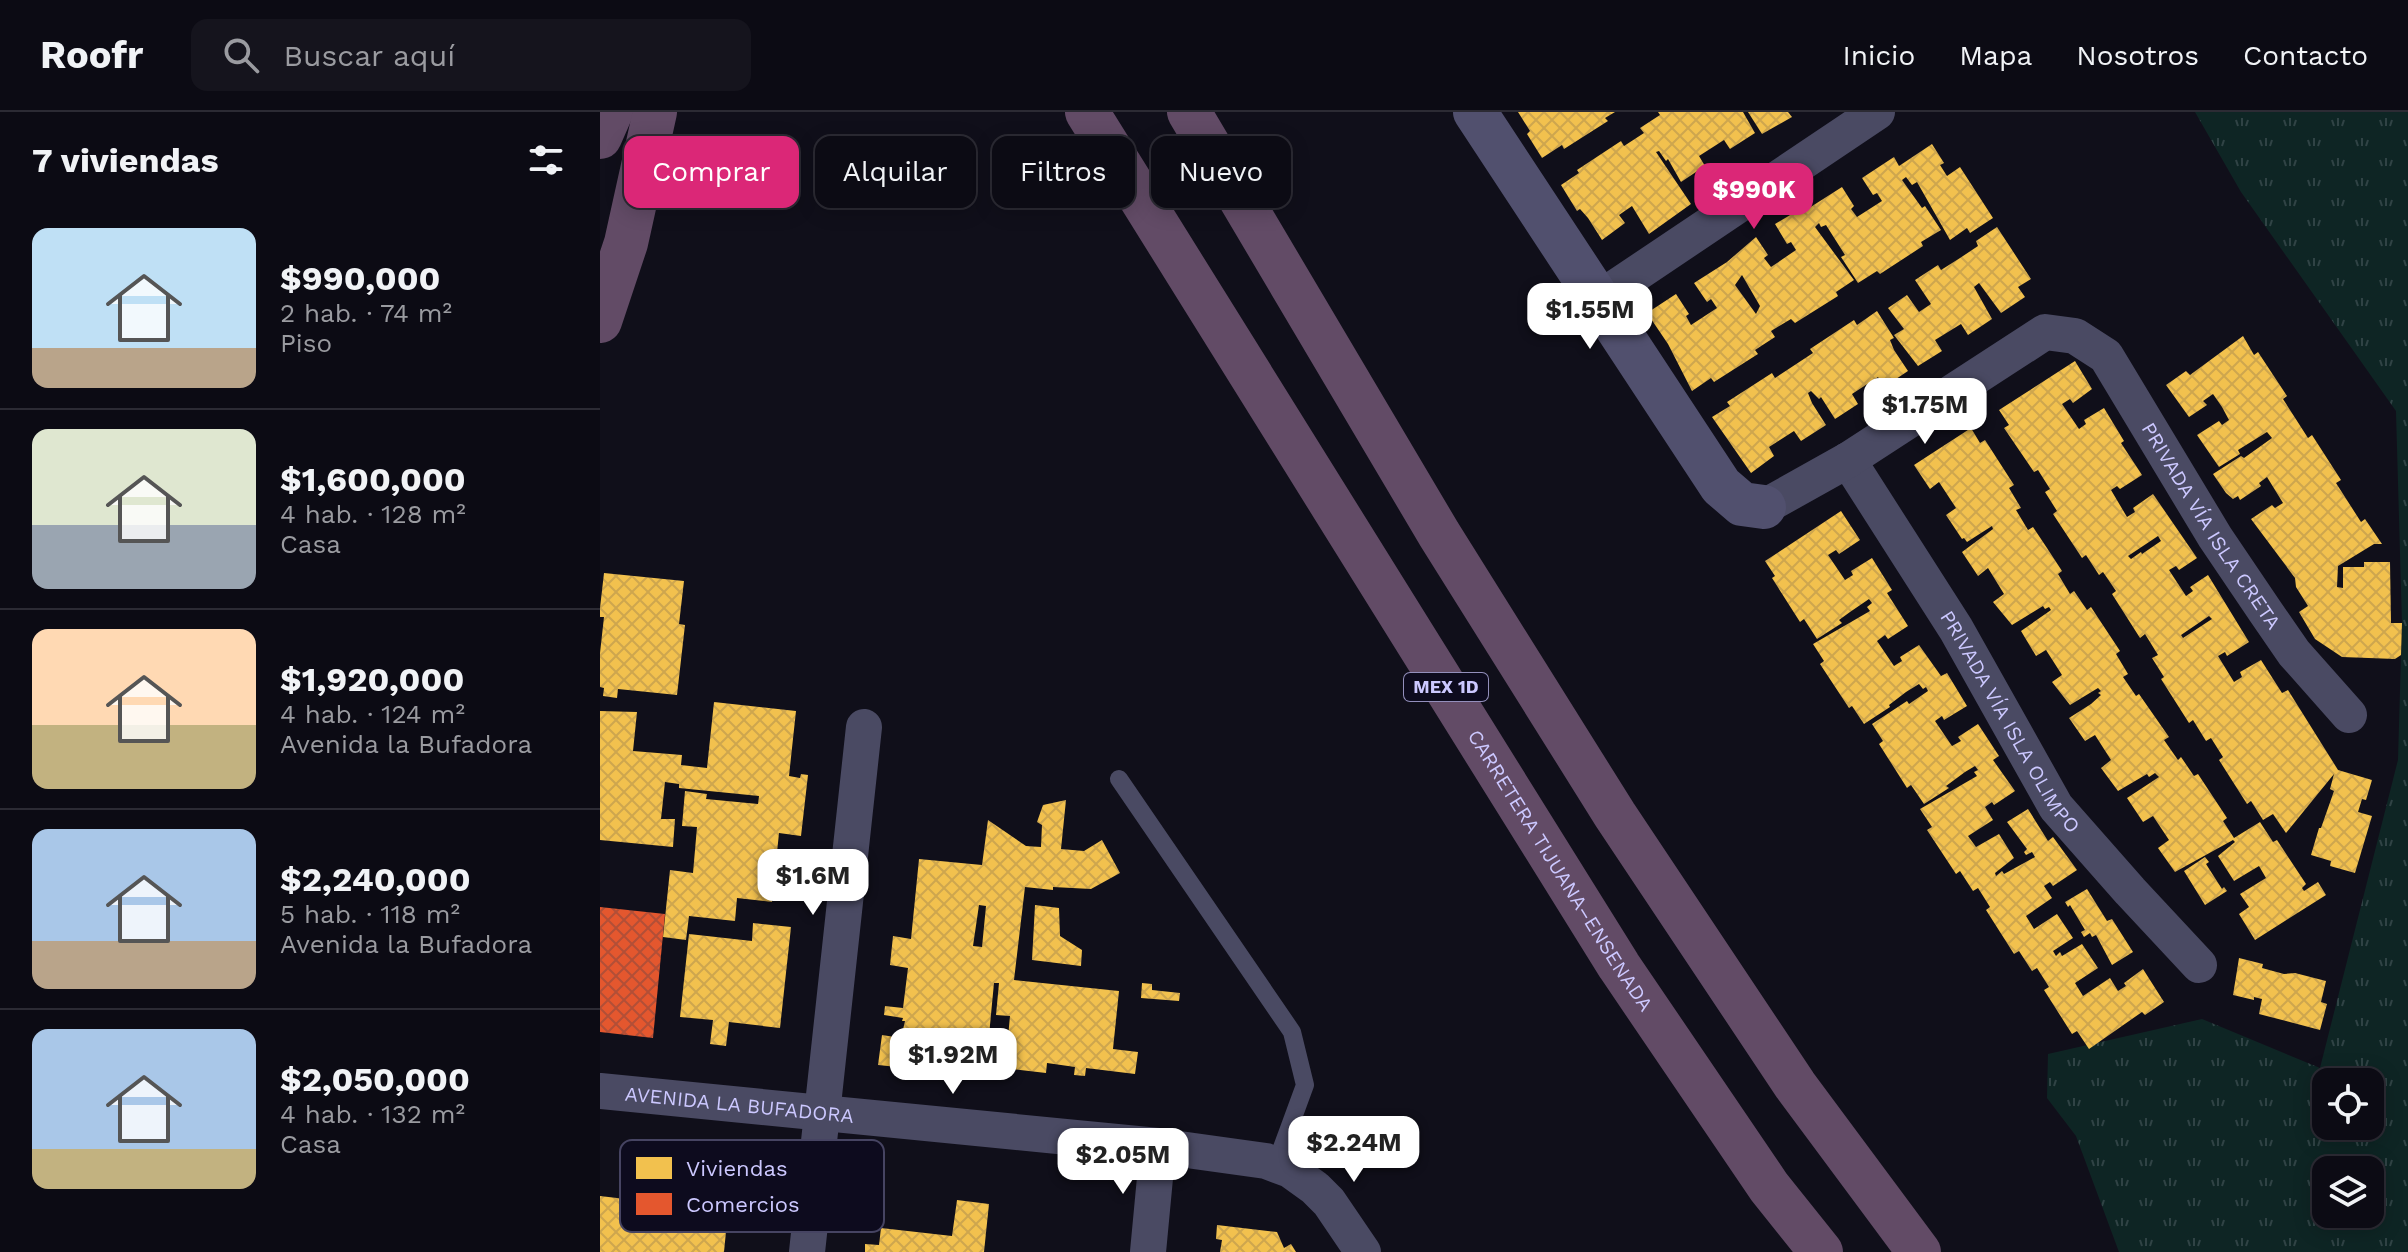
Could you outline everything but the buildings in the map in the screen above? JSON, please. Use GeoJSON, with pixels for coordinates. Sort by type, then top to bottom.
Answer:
{"type":"FeatureCollection","features":[{"type":"Feature","properties":{"kind":"highway"},"geometry":{"type":"LineString","coordinates":[[600,137],[611,112]]}},
{"type":"Feature","properties":{"kind":"highway"},"geometry":{"type":"LineString","coordinates":[[600,321],[626,243],[655,112]]}},
{"type":"Feature","properties":{"kind":"highway","name":"CARRETERA TIJUANA–ENSENADA"},"geometry":{"type":"LineString","coordinates":[[1087,112],[1619,966],[1769,1187],[1821,1252]]}},
{"type":"Feature","properties":{"kind":"highway"},"geometry":{"type":"LineString","coordinates":[[1189,112],[1439,534],[1615,815],[1795,1085],[1919,1252]]}},
{"type":"Feature","properties":{"kind":"street"},"geometry":{"type":"LineString","coordinates":[[1475,112],[1721,486],[1742,504],[1764,507],[1848,460]]}},
{"type":"Feature","properties":{"kind":"street"},"geometry":{"type":"LineString","coordinates":[[1597,300],[1877,112]]}},
{"type":"Feature","properties":{"kind":"street","name":"PRIVADA VÍA ISLA CRETA"},"geometry":{"type":"LineString","coordinates":[[1848,460],[2045,332],[2075,336],[2106,356],[2215,537],[2265,611],[2294,653],[2349,715]]}},
{"type":"Feature","properties":{"kind":"street","name":"PRIVADA VÍA ISLA OLIMPO"},"geometry":{"type":"LineString","coordinates":[[1848,460],[1956,629],[2056,807],[2199,965]]}},
{"type":"Feature","properties":{"kind":"street"},"geometry":{"type":"LineString","coordinates":[[819,1140],[864,727]]}},
{"type":"Feature","properties":{"kind":"street","name":"AVENIDA LA BUFADORA"},"geometry":{"type":"LineString","coordinates":[[600,1091],[1158,1146],[1276,1164],[1305,1179],[1329,1202],[1363,1252]]}},
{"type":"Feature","properties":{"kind":"street"},"geometry":{"type":"LineString","coordinates":[[1148,1252],[1158,1146]]}},
{"type":"Feature","properties":{"kind":"street"},"geometry":{"type":"LineString","coordinates":[[807,1252],[809,1232]]}},
{"type":"Feature","properties":{"kind":"lane"},"geometry":{"type":"LineString","coordinates":[[1119,779],[1292,1032],[1305,1085],[1276,1164]]}},
{"type":"Feature","properties":{"kind":"green space"},"geometry":{"type":"Polygon","coordinates":[[[2195,112],[2408,112],[2408,1252],[2119,1252],[2076,1136],[2047,1098],[2048,1054],[2202,1019],[2320,1068],[2398,760],[2402,623],[2396,411],[2241,192],[2195,112]]]}}]}
